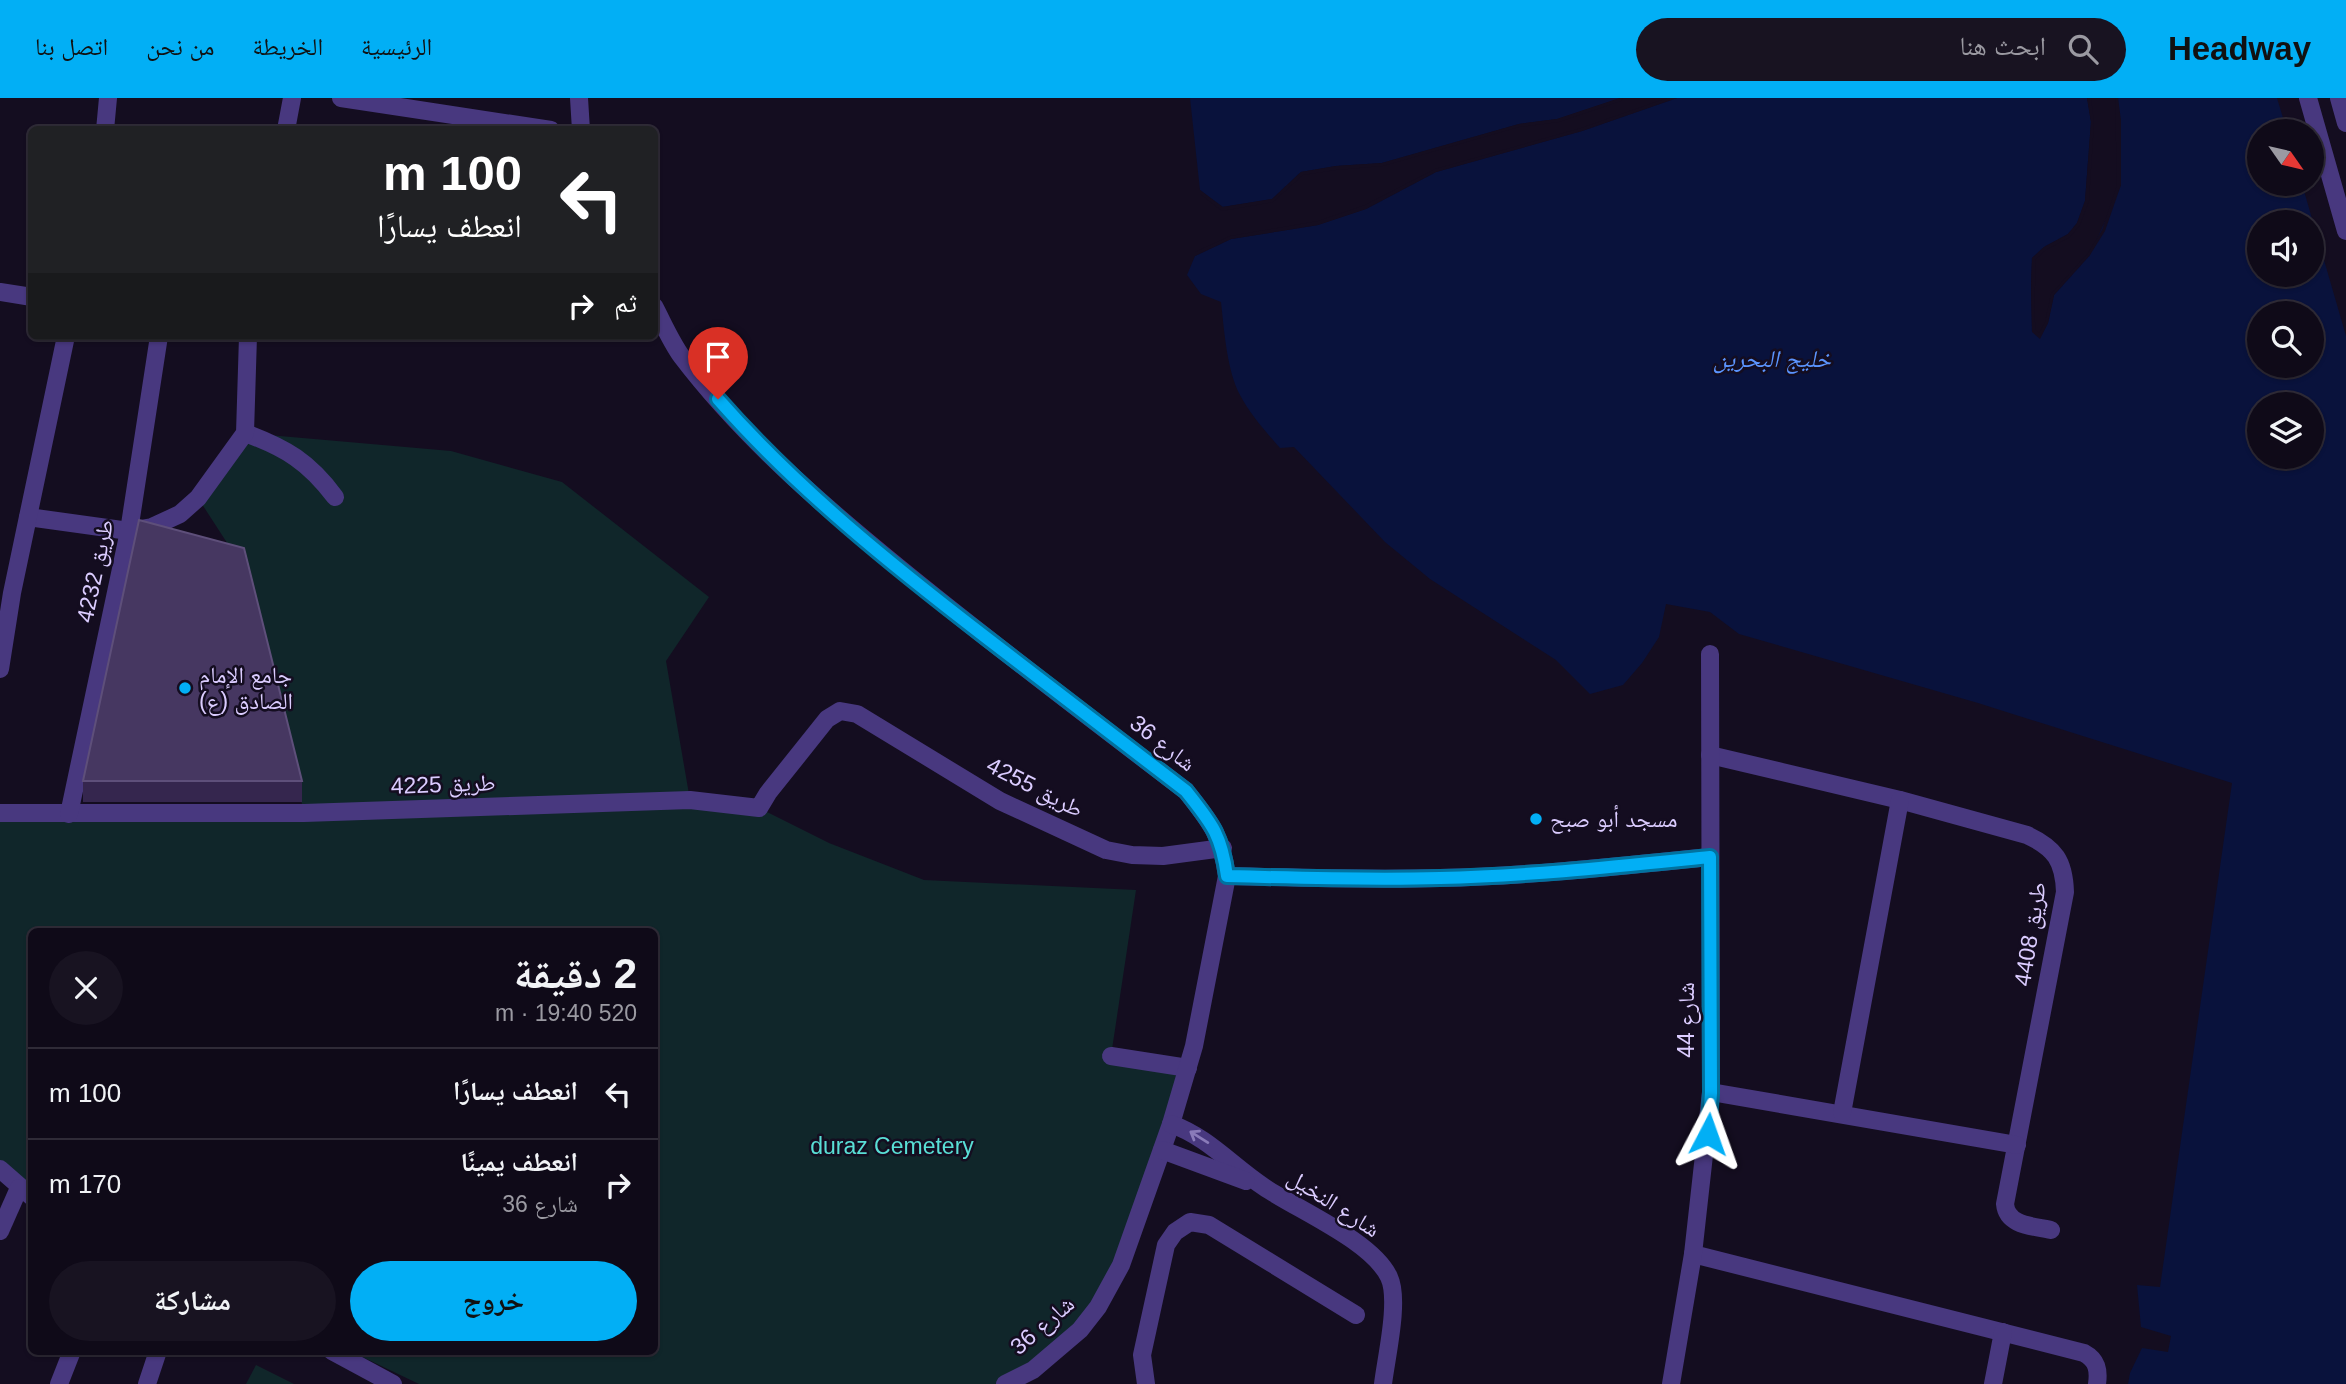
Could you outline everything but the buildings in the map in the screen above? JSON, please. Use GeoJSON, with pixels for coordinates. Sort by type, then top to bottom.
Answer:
{"type":"FeatureCollection","features":[{"type":"Feature","properties":{"kind":"street"},"geometry":{"type":"LineString","coordinates":[[105,126],[108,98]]}},
{"type":"Feature","properties":{"kind":"street"},"geometry":{"type":"LineString","coordinates":[[287,126],[292,98]]}},
{"type":"Feature","properties":{"kind":"street"},"geometry":{"type":"LineString","coordinates":[[341,98],[525,126]]}},
{"type":"Feature","properties":{"kind":"street"},"geometry":{"type":"LineString","coordinates":[[579,98],[580,126]]}},
{"type":"Feature","properties":{"kind":"street"},"geometry":{"type":"LineString","coordinates":[[2308,98],[2345,221]]}},
{"type":"Feature","properties":{"kind":"street"},"geometry":{"type":"LineString","coordinates":[[2339,98],[2346,123]]}},
{"type":"Feature","properties":{"kind":"street"},"geometry":{"type":"LineString","coordinates":[[0,292],[28,296]]}},
{"type":"Feature","properties":{"kind":"street","name":"شارع 36"},"geometry":{"type":"LineString","coordinates":[[658,313],[681,355],[729,411],[783,467],[845,524],[938,601],[1186,791],[1212,824],[1223,848],[1227,876],[1188,1068],[1121,1265],[1098,1307],[1080,1330],[1033,1370],[1005,1384]]}},
{"type":"Feature","properties":{"kind":"street"},"geometry":{"type":"LineString","coordinates":[[0,669],[6,592],[28,517],[65,340]]}},
{"type":"Feature","properties":{"kind":"street","name":"طريق 4232"},"geometry":{"type":"LineString","coordinates":[[69,814],[130,531],[158,340]]}},
{"type":"Feature","properties":{"kind":"street"},"geometry":{"type":"LineString","coordinates":[[28,517],[130,531],[152,527],[180,513],[198,498],[245,433],[248,340]]}},
{"type":"Feature","properties":{"kind":"street"},"geometry":{"type":"LineString","coordinates":[[245,433],[276,444],[299,458],[319,475],[335,497]]}},
{"type":"Feature","properties":{"kind":"street","name":"شارع 44"},"geometry":{"type":"LineString","coordinates":[[1671,1384],[1693,1254],[1711,1093],[1710,654]]}},
{"type":"Feature","properties":{"kind":"street","name":"طريق 4255"},"geometry":{"type":"LineString","coordinates":[[840,710],[858,714],[1000,800],[1107,849],[1132,855],[1163,856],[1223,848]]}},
{"type":"Feature","properties":{"kind":"street","name":"طريق 4225"},"geometry":{"type":"LineString","coordinates":[[0,813],[304,813],[690,800],[760,808],[768,793],[827,719],[840,710]]}},
{"type":"Feature","properties":{"kind":"street","name":"طريق 4408"},"geometry":{"type":"LineString","coordinates":[[1710,755],[1900,800],[2026,835],[2043,843],[2057,856],[2064,873],[2065,892],[2005,1204],[2007,1214],[2015,1222],[2051,1230]]}},
{"type":"Feature","properties":{"kind":"street"},"geometry":{"type":"LineString","coordinates":[[1842,1113],[1900,800]]}},
{"type":"Feature","properties":{"kind":"street"},"geometry":{"type":"LineString","coordinates":[[1227,876],[1334,880],[1442,878],[1628,866],[1710,857]]}},
{"type":"Feature","properties":{"kind":"street"},"geometry":{"type":"LineString","coordinates":[[1111,1056],[1188,1068]]}},
{"type":"Feature","properties":{"kind":"street"},"geometry":{"type":"LineString","coordinates":[[1711,1093],[1842,1113],[2017,1145]]}},
{"type":"Feature","properties":{"kind":"street","name":"شارع النخيل"},"geometry":{"type":"LineString","coordinates":[[1171,1124],[1196,1134],[1263,1187],[1364,1249],[1381,1264],[1390,1279],[1392,1292],[1392,1324],[1383,1384]]}},
{"type":"Feature","properties":{"kind":"street","name":"شارع النخيل"},"geometry":{"type":"LineString","coordinates":[[1162,1150],[1263,1187]]}},
{"type":"Feature","properties":{"kind":"street"},"geometry":{"type":"LineString","coordinates":[[0,1169],[25,1192],[0,1231]]}},
{"type":"Feature","properties":{"kind":"street"},"geometry":{"type":"LineString","coordinates":[[1146,1384],[1142,1355],[1166,1244],[1175,1232],[1190,1222],[1209,1225],[1356,1315]]}},
{"type":"Feature","properties":{"kind":"street"},"geometry":{"type":"LineString","coordinates":[[1693,1254],[2084,1353],[2095,1363],[2099,1375],[2098,1384]]}},
{"type":"Feature","properties":{"kind":"street"},"geometry":{"type":"LineString","coordinates":[[1993,1384],[2003,1332]]}},
{"type":"Feature","properties":{"kind":"street"},"geometry":{"type":"LineString","coordinates":[[59,1384],[70,1355]]}},
{"type":"Feature","properties":{"kind":"street"},"geometry":{"type":"LineString","coordinates":[[146,1384],[157,1355]]}},
{"type":"Feature","properties":{"kind":"street"},"geometry":{"type":"LineString","coordinates":[[339,1355],[393,1384]]}},
{"type":"Feature","properties":{"kind":"green space","name":"duraz Cemetery"},"geometry":{"type":"Polygon","coordinates":[[[245,433],[451,451],[562,482],[709,597],[666,661],[690,800],[759,808],[829,843],[924,880],[1136,890],[1111,1056],[1188,1068],[1121,1265],[1080,1330],[1002,1384],[419,1384],[358,1355],[658,1355],[658,928],[28,928],[28,1191],[0,1166],[0,813],[304,813],[274,681],[244,569],[198,498],[245,433]]]}},
{"type":"Feature","properties":{"kind":"green space"},"geometry":{"type":"Polygon","coordinates":[[[256,1365],[294,1384],[246,1384],[256,1365]]]}},
{"type":"Feature","properties":{"kind":"water"},"geometry":{"type":"Polygon","coordinates":[[[1190,98],[1620,98],[1557,119],[1519,124],[1382,163],[1301,172],[1272,199],[1222,207],[1200,190],[1190,98]]]}},
{"type":"Feature","properties":{"kind":"water","name":"خليج البحرين"},"geometry":{"type":"Polygon","coordinates":[[[1677,98],[2087,98],[2091,122],[2085,201],[2077,223],[2068,234],[2044,247],[2032,258],[2032,331],[2040,338],[2048,323],[2054,295],[2090,255],[2121,185],[2118,98],[2277,98],[2283,119],[2247,119],[2247,196],[2305,196],[2310,210],[2247,210],[2247,287],[2324,287],[2324,260],[2346,336],[2346,1384],[2128,1384],[2130,1373],[2142,1348],[2168,1352],[2171,1336],[2141,1327],[2137,1285],[2160,1287],[2232,783],[1978,703],[1739,634],[1710,612],[1666,604],[1659,637],[1642,663],[1623,685],[1590,694],[1556,660],[1430,579],[1385,542],[1294,447],[1280,448],[1258,422],[1236,385],[1229,362],[1221,302],[1201,294],[1187,275],[1195,256],[1231,239],[1318,225],[1366,209],[1436,172],[1582,131],[1677,98]]]}},
{"type":"Feature","properties":{"kind":"pier"},"geometry":{"type":"Polygon","coordinates":[[[1623,98],[1621,101],[1559,122],[1519,127],[1383,166],[1303,175],[1273,202],[1222,211],[1200,194],[1200,190],[1223,207],[1272,199],[1301,172],[1382,163],[1519,124],[1557,119],[1623,98]]]}},
{"type":"Feature","properties":{"kind":"pier"},"geometry":{"type":"Polygon","coordinates":[[[1667,98],[1677,98],[1582,131],[1436,172],[1366,209],[1318,225],[1231,239],[1195,256],[1195,252],[1230,236],[1318,221],[1365,205],[1435,169],[1581,128],[1667,98]]]}},
{"type":"Feature","properties":{"kind":"pier"},"geometry":{"type":"Polygon","coordinates":[[[2087,98],[2091,98],[2094,122],[2089,201],[2080,225],[2070,237],[2046,250],[2036,259],[2034,314],[2036,330],[2039,333],[2045,322],[2051,294],[2088,253],[2102,230],[2117,185],[2115,98],[2118,98],[2121,120],[2121,185],[2105,231],[2090,255],[2054,295],[2048,323],[2040,339],[2032,332],[2032,258],[2044,247],[2068,234],[2077,223],[2085,201],[2091,122],[2087,98]]]}},
{"type":"Feature","properties":{"kind":"place","name":"جامع الإمام الصادق (ع)"},"geometry":{"type":"Point","coordinates":[185,688]}},
{"type":"Feature","properties":{"kind":"place","name":"مسجد أبو صبح"},"geometry":{"type":"Point","coordinates":[1536,819]}},
{"type":"Feature","properties":{"kind":"route"},"geometry":{"type":"LineString","coordinates":[[718,399],[783,467],[845,524],[938,601],[1186,791],[1212,824],[1223,848],[1227,876],[1334,880],[1442,878],[1628,866],[1710,857],[1711,1093],[1708,1134]]}}]}
